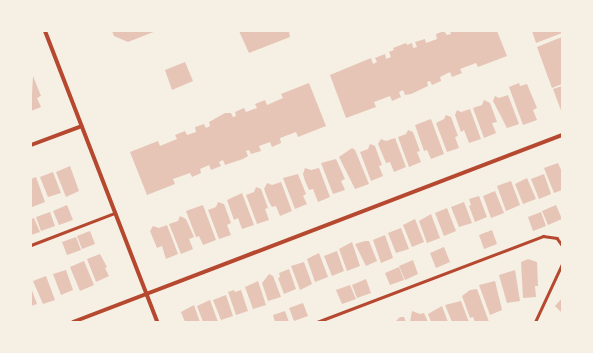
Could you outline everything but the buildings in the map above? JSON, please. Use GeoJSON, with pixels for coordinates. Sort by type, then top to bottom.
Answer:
{"type":"FeatureCollection","features":[{"type":"Feature","properties":{"kind":"street"},"geometry":{"type":"LineString","coordinates":[[45,31],[157,322]]}},
{"type":"Feature","properties":{"kind":"street"},"geometry":{"type":"LineString","coordinates":[[31,145],[82,126]]}},
{"type":"Feature","properties":{"kind":"street"},"geometry":{"type":"LineString","coordinates":[[73,322],[562,135]]}},
{"type":"Feature","properties":{"kind":"lane"},"geometry":{"type":"LineString","coordinates":[[31,245],[115,213]]}},
{"type":"Feature","properties":{"kind":"lane"},"geometry":{"type":"LineString","coordinates":[[316,322],[543,236],[557,238],[562,245]]}},
{"type":"Feature","properties":{"kind":"lane"},"geometry":{"type":"LineString","coordinates":[[535,322],[562,264]]}}]}
